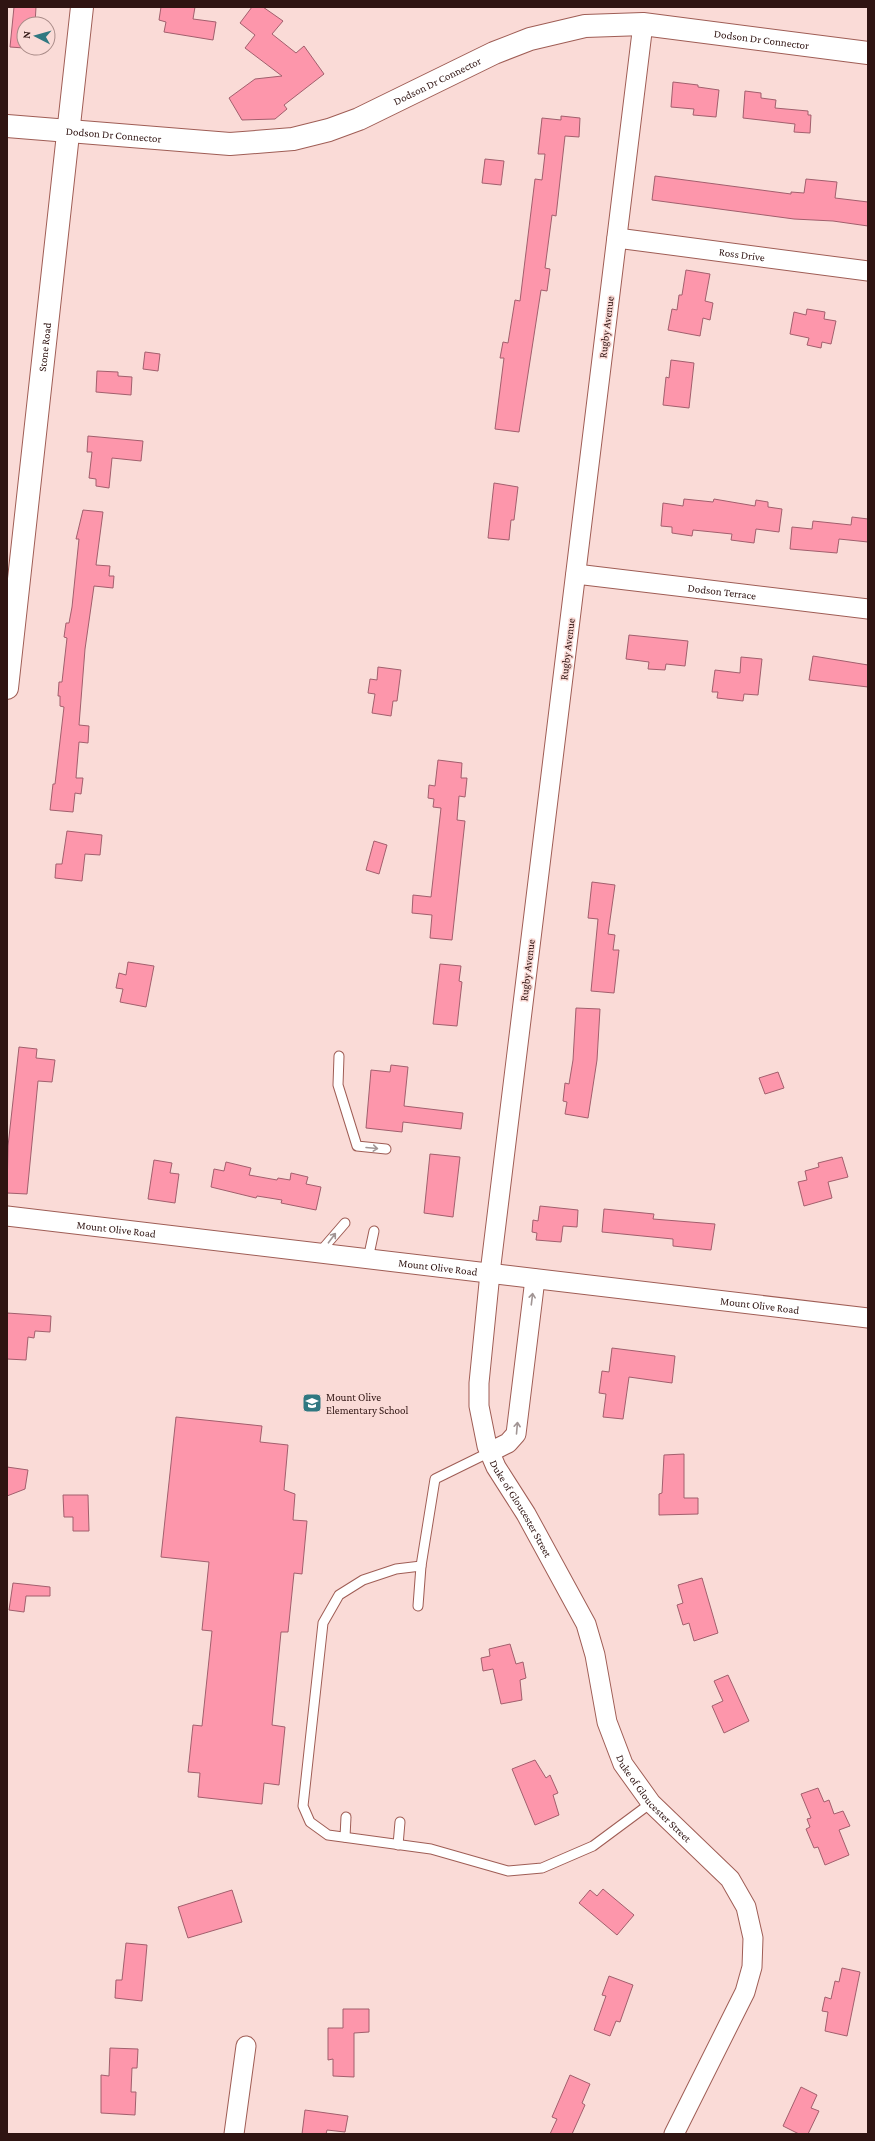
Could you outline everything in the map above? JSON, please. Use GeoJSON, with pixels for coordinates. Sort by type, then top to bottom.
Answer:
{"type":"FeatureCollection","features":[{"type":"Feature","properties":{"kind":"street","name":"Stone Road"},"geometry":{"type":"LineString","coordinates":[[7,688],[12,596],[82,7]]}},
{"type":"Feature","properties":{"kind":"street","name":"Dodson Dr Connector"},"geometry":{"type":"LineString","coordinates":[[7,126],[230,144],[293,139],[329,130],[359,119],[494,53],[530,39],[586,26],[643,24],[868,53]]}},
{"type":"Feature","properties":{"kind":"street","name":"Rugby Avenue"},"geometry":{"type":"LineString","coordinates":[[490,1273],[643,24]]}},
{"type":"Feature","properties":{"kind":"street","name":"Ross Drive"},"geometry":{"type":"LineString","coordinates":[[617,238],[868,271]]}},
{"type":"Feature","properties":{"kind":"street","name":"Dodson Terrace"},"geometry":{"type":"LineString","coordinates":[[576,574],[868,609]]}},
{"type":"Feature","properties":{"kind":"street","name":"Mount Olive Road"},"geometry":{"type":"LineString","coordinates":[[7,1216],[868,1318]]}},
{"type":"Feature","properties":{"kind":"street","name":"Duke of Gloucester Street"},"geometry":{"type":"LineString","coordinates":[[490,1273],[479,1383],[479,1406],[487,1446],[496,1467],[526,1514],[586,1624],[595,1655],[606,1722],[623,1764],[651,1803],[730,1879],[746,1907],[753,1938],[752,1967],[745,1992],[674,2134]]}},
{"type":"Feature","properties":{"kind":"street","name":"Duke of Gloucester Street"},"geometry":{"type":"LineString","coordinates":[[490,1452],[508,1443],[516,1434],[535,1278]]}},
{"type":"Feature","properties":{"kind":"street"},"geometry":{"type":"LineString","coordinates":[[234,2134],[246,2046]]}},
{"type":"Feature","properties":{"kind":"lane"},"geometry":{"type":"LineString","coordinates":[[339,1056],[338,1085],[357,1146],[386,1149]]}},
{"type":"Feature","properties":{"kind":"lane"},"geometry":{"type":"LineString","coordinates":[[319,1253],[345,1223]]}},
{"type":"Feature","properties":{"kind":"lane"},"geometry":{"type":"LineString","coordinates":[[368,1259],[374,1231]]}},
{"type":"Feature","properties":{"kind":"lane"},"geometry":{"type":"LineString","coordinates":[[418,1606],[421,1566],[435,1479],[490,1452]]}},
{"type":"Feature","properties":{"kind":"lane"},"geometry":{"type":"LineString","coordinates":[[421,1566],[396,1569],[363,1580],[338,1595],[323,1623],[303,1806],[310,1822],[328,1835],[431,1849],[508,1871],[542,1868],[593,1846],[651,1803]]}},
{"type":"Feature","properties":{"kind":"lane"},"geometry":{"type":"LineString","coordinates":[[345,1837],[346,1817]]}},
{"type":"Feature","properties":{"kind":"lane"},"geometry":{"type":"LineString","coordinates":[[398,1844],[400,1822]]}},
{"type":"Feature","properties":{"kind":"building"},"geometry":{"type":"Polygon","coordinates":[[[14,7],[36,7],[35,16],[16,16],[16,47],[10,47],[14,7]]]}},
{"type":"Feature","properties":{"kind":"building"},"geometry":{"type":"Polygon","coordinates":[[[161,7],[195,7],[193,19],[216,22],[213,40],[164,32],[166,22],[159,20],[161,7]]]}},
{"type":"Feature","properties":{"kind":"building"},"geometry":{"type":"Polygon","coordinates":[[[252,7],[263,7],[283,21],[272,34],[296,53],[304,46],[324,74],[284,105],[287,109],[275,119],[242,120],[229,98],[255,79],[282,76],[245,48],[255,35],[240,23],[252,7]]]}},
{"type":"Feature","properties":{"kind":"building"},"geometry":{"type":"Polygon","coordinates":[[[673,82],[698,85],[698,87],[719,90],[716,117],[693,115],[694,109],[671,107],[673,82]]]}},
{"type":"Feature","properties":{"kind":"building"},"geometry":{"type":"Polygon","coordinates":[[[745,91],[761,93],[761,98],[776,100],[775,108],[808,111],[808,115],[811,115],[810,133],[794,132],[795,124],[743,118],[745,91]]]}},
{"type":"Feature","properties":{"kind":"building"},"geometry":{"type":"Polygon","coordinates":[[[561,116],[580,118],[579,137],[565,136],[556,216],[552,215],[545,268],[550,269],[547,291],[541,290],[519,432],[495,429],[504,358],[500,358],[503,342],[508,343],[515,300],[520,301],[535,179],[542,180],[545,154],[538,154],[542,118],[561,120],[561,116]]]}},
{"type":"Feature","properties":{"kind":"building"},"geometry":{"type":"Polygon","coordinates":[[[485,159],[504,161],[501,185],[482,183],[485,159]]]}},
{"type":"Feature","properties":{"kind":"building"},"geometry":{"type":"Polygon","coordinates":[[[655,176],[791,194],[791,192],[804,193],[806,179],[837,182],[835,198],[868,202],[868,226],[833,221],[794,219],[652,200],[655,176]]]}},
{"type":"Feature","properties":{"kind":"building"},"geometry":{"type":"Polygon","coordinates":[[[686,270],[710,274],[705,301],[713,303],[710,320],[703,318],[700,336],[668,330],[672,309],[677,310],[679,295],[682,295],[686,270]]]}},
{"type":"Feature","properties":{"kind":"building"},"geometry":{"type":"Polygon","coordinates":[[[807,309],[825,312],[824,319],[836,321],[831,344],[822,342],[821,348],[807,345],[809,338],[790,334],[794,312],[806,315],[807,309]]]}},
{"type":"Feature","properties":{"kind":"building"},"geometry":{"type":"Polygon","coordinates":[[[145,352],[160,354],[158,371],[143,369],[145,352]]]}},
{"type":"Feature","properties":{"kind":"building"},"geometry":{"type":"Polygon","coordinates":[[[671,360],[694,363],[689,408],[663,405],[666,377],[669,378],[671,360]]]}},
{"type":"Feature","properties":{"kind":"building"},"geometry":{"type":"Polygon","coordinates":[[[97,371],[118,372],[118,376],[132,377],[131,395],[96,392],[97,371]]]}},
{"type":"Feature","properties":{"kind":"building"},"geometry":{"type":"Polygon","coordinates":[[[88,436],[143,441],[141,461],[112,458],[109,488],[96,486],[96,479],[89,478],[92,452],[87,452],[88,436]]]}},
{"type":"Feature","properties":{"kind":"building"},"geometry":{"type":"Polygon","coordinates":[[[494,483],[518,487],[514,520],[511,520],[509,540],[488,538],[494,483]]]}},
{"type":"Feature","properties":{"kind":"building"},"geometry":{"type":"Polygon","coordinates":[[[684,499],[713,502],[714,499],[755,506],[756,500],[768,502],[768,507],[782,509],[779,532],[756,529],[754,543],[731,540],[732,534],[693,530],[692,536],[672,533],[672,527],[661,526],[663,503],[683,506],[684,499]]]}},
{"type":"Feature","properties":{"kind":"building"},"geometry":{"type":"Polygon","coordinates":[[[83,510],[103,512],[96,565],[110,566],[109,576],[114,576],[113,588],[94,586],[85,649],[79,725],[89,726],[88,743],[79,742],[76,778],[83,778],[81,794],[75,793],[73,812],[50,810],[53,784],[55,784],[64,707],[60,706],[60,696],[58,696],[59,682],[62,682],[67,638],[64,637],[66,623],[69,623],[72,607],[79,539],[76,539],[83,510]]]}},
{"type":"Feature","properties":{"kind":"building"},"geometry":{"type":"Polygon","coordinates":[[[852,517],[868,519],[868,542],[839,539],[837,553],[790,549],[792,527],[812,529],[813,521],[851,525],[852,517]]]}},
{"type":"Feature","properties":{"kind":"building"},"geometry":{"type":"Polygon","coordinates":[[[629,635],[688,641],[685,666],[666,664],[665,670],[648,669],[649,662],[626,659],[629,635]]]}},
{"type":"Feature","properties":{"kind":"building"},"geometry":{"type":"Polygon","coordinates":[[[813,656],[868,665],[868,687],[809,680],[813,656]]]}},
{"type":"Feature","properties":{"kind":"building"},"geometry":{"type":"Polygon","coordinates":[[[741,657],[762,659],[758,695],[744,694],[743,701],[717,698],[718,692],[712,692],[715,670],[740,673],[741,657]]]}},
{"type":"Feature","properties":{"kind":"building"},"geometry":{"type":"Polygon","coordinates":[[[378,667],[401,670],[397,701],[393,701],[391,716],[372,713],[375,694],[368,693],[370,679],[377,680],[378,667]]]}},
{"type":"Feature","properties":{"kind":"building"},"geometry":{"type":"Polygon","coordinates":[[[438,760],[462,763],[461,778],[467,778],[465,797],[459,796],[457,820],[465,821],[452,940],[430,938],[432,915],[412,913],[413,895],[431,897],[441,808],[433,807],[434,799],[428,798],[429,785],[435,786],[438,760]]]}},
{"type":"Feature","properties":{"kind":"building"},"geometry":{"type":"Polygon","coordinates":[[[67,831],[102,835],[100,855],[85,854],[82,881],[55,878],[56,864],[62,864],[67,831]]]}},
{"type":"Feature","properties":{"kind":"building"},"geometry":{"type":"Polygon","coordinates":[[[374,841],[387,845],[379,874],[366,870],[374,841]]]}},
{"type":"Feature","properties":{"kind":"building"},"geometry":{"type":"Polygon","coordinates":[[[592,882],[615,885],[608,934],[615,935],[613,950],[619,950],[614,993],[591,991],[598,919],[588,918],[592,882]]]}},
{"type":"Feature","properties":{"kind":"building"},"geometry":{"type":"Polygon","coordinates":[[[128,962],[154,966],[146,1007],[120,1002],[123,989],[116,988],[119,973],[126,975],[128,962]]]}},
{"type":"Feature","properties":{"kind":"building"},"geometry":{"type":"Polygon","coordinates":[[[440,964],[461,966],[459,981],[462,982],[457,1026],[433,1024],[440,964]]]}},
{"type":"Feature","properties":{"kind":"building"},"geometry":{"type":"Polygon","coordinates":[[[576,1008],[600,1009],[597,1060],[588,1118],[565,1114],[567,1102],[563,1101],[565,1083],[569,1084],[573,1060],[576,1008]]]}},
{"type":"Feature","properties":{"kind":"building"},"geometry":{"type":"Polygon","coordinates":[[[19,1047],[37,1049],[36,1058],[55,1060],[52,1082],[38,1081],[27,1194],[7,1193],[8,1146],[19,1047]]]}},
{"type":"Feature","properties":{"kind":"building"},"geometry":{"type":"Polygon","coordinates":[[[391,1065],[408,1067],[404,1106],[463,1113],[461,1129],[403,1122],[402,1132],[366,1128],[371,1070],[390,1072],[391,1065]]]}},
{"type":"Feature","properties":{"kind":"building"},"geometry":{"type":"Polygon","coordinates":[[[778,1072],[784,1088],[765,1094],[759,1078],[778,1072]]]}},
{"type":"Feature","properties":{"kind":"building"},"geometry":{"type":"Polygon","coordinates":[[[430,1154],[460,1157],[453,1217],[424,1213],[430,1154]]]}},
{"type":"Feature","properties":{"kind":"building"},"geometry":{"type":"Polygon","coordinates":[[[842,1157],[848,1177],[828,1182],[832,1198],[804,1206],[798,1182],[807,1180],[805,1171],[819,1167],[818,1163],[842,1157]]]}},
{"type":"Feature","properties":{"kind":"building"},"geometry":{"type":"Polygon","coordinates":[[[154,1160],[172,1163],[170,1173],[179,1174],[175,1203],[148,1199],[154,1160]]]}},
{"type":"Feature","properties":{"kind":"building"},"geometry":{"type":"Polygon","coordinates":[[[226,1162],[251,1168],[249,1175],[277,1180],[278,1178],[290,1180],[291,1173],[308,1177],[306,1184],[321,1187],[316,1210],[281,1203],[282,1200],[257,1196],[256,1198],[211,1187],[214,1169],[224,1171],[226,1162]]]}},
{"type":"Feature","properties":{"kind":"building"},"geometry":{"type":"Polygon","coordinates":[[[540,1206],[578,1210],[577,1227],[563,1226],[561,1242],[536,1240],[537,1233],[532,1232],[533,1220],[538,1221],[540,1206]]]}},
{"type":"Feature","properties":{"kind":"building"},"geometry":{"type":"Polygon","coordinates":[[[604,1209],[654,1214],[653,1219],[715,1224],[711,1250],[673,1246],[673,1239],[602,1232],[604,1209]]]}},
{"type":"Feature","properties":{"kind":"building"},"geometry":{"type":"Polygon","coordinates":[[[7,1313],[51,1316],[50,1332],[35,1331],[34,1338],[28,1337],[26,1360],[7,1359],[7,1313]]]}},
{"type":"Feature","properties":{"kind":"building"},"geometry":{"type":"Polygon","coordinates":[[[612,1348],[675,1356],[672,1383],[629,1377],[623,1419],[603,1417],[606,1394],[599,1393],[602,1371],[609,1372],[612,1348]]]}},
{"type":"Feature","properties":{"kind":"building"},"geometry":{"type":"Polygon","coordinates":[[[176,1417],[262,1426],[260,1442],[288,1445],[284,1490],[295,1494],[293,1520],[307,1521],[302,1574],[294,1573],[288,1632],[281,1632],[272,1725],[285,1727],[279,1785],[264,1783],[262,1804],[198,1797],[200,1773],[188,1772],[193,1725],[202,1726],[212,1631],[202,1630],[209,1562],[161,1557],[176,1417]]]}},
{"type":"Feature","properties":{"kind":"building"},"geometry":{"type":"Polygon","coordinates":[[[684,1454],[684,1498],[698,1498],[698,1514],[659,1515],[659,1494],[662,1493],[664,1455],[684,1454]]]}},
{"type":"Feature","properties":{"kind":"building"},"geometry":{"type":"Polygon","coordinates":[[[7,1467],[28,1470],[25,1489],[7,1496],[7,1467]]]}},
{"type":"Feature","properties":{"kind":"building"},"geometry":{"type":"Polygon","coordinates":[[[63,1495],[88,1495],[89,1531],[73,1531],[73,1517],[64,1517],[63,1495]]]}},
{"type":"Feature","properties":{"kind":"building"},"geometry":{"type":"Polygon","coordinates":[[[702,1578],[718,1633],[694,1641],[689,1623],[683,1625],[677,1605],[683,1603],[678,1585],[702,1578]]]}},
{"type":"Feature","properties":{"kind":"building"},"geometry":{"type":"Polygon","coordinates":[[[13,1583],[50,1587],[50,1596],[26,1596],[24,1612],[9,1610],[13,1583]]]}},
{"type":"Feature","properties":{"kind":"building"},"geometry":{"type":"Polygon","coordinates":[[[510,1644],[516,1664],[523,1662],[526,1678],[520,1680],[522,1700],[501,1704],[493,1669],[483,1671],[481,1658],[490,1656],[489,1649],[510,1644]]]}},
{"type":"Feature","properties":{"kind":"building"},"geometry":{"type":"Polygon","coordinates":[[[728,1675],[749,1721],[724,1733],[712,1706],[723,1701],[714,1681],[728,1675]]]}},
{"type":"Feature","properties":{"kind":"building"},"geometry":{"type":"Polygon","coordinates":[[[535,1760],[546,1778],[550,1775],[558,1793],[553,1795],[559,1815],[535,1825],[512,1769],[535,1760]]]}},
{"type":"Feature","properties":{"kind":"building"},"geometry":{"type":"Polygon","coordinates":[[[818,1788],[824,1802],[829,1800],[834,1814],[843,1811],[850,1826],[839,1830],[849,1855],[825,1865],[818,1847],[814,1848],[806,1829],[810,1827],[807,1819],[811,1818],[801,1794],[818,1788]]]}},
{"type":"Feature","properties":{"kind":"building"},"geometry":{"type":"Polygon","coordinates":[[[603,1889],[634,1915],[617,1935],[579,1903],[590,1890],[597,1896],[603,1889]]]}},
{"type":"Feature","properties":{"kind":"building"},"geometry":{"type":"Polygon","coordinates":[[[232,1890],[242,1922],[188,1938],[178,1907],[232,1890]]]}},
{"type":"Feature","properties":{"kind":"building"},"geometry":{"type":"Polygon","coordinates":[[[126,1943],[147,1945],[142,2001],[115,1998],[116,1980],[122,1980],[126,1943]]]}},
{"type":"Feature","properties":{"kind":"building"},"geometry":{"type":"Polygon","coordinates":[[[842,1968],[860,1972],[847,2036],[825,2031],[828,2012],[822,2011],[825,1997],[831,1999],[835,1981],[839,1982],[842,1968]]]}},
{"type":"Feature","properties":{"kind":"building"},"geometry":{"type":"Polygon","coordinates":[[[609,1976],[633,1985],[620,2022],[616,2021],[610,2036],[594,2030],[606,1996],[602,1995],[609,1976]]]}},
{"type":"Feature","properties":{"kind":"building"},"geometry":{"type":"Polygon","coordinates":[[[343,2009],[369,2009],[369,2032],[354,2033],[354,2077],[333,2076],[333,2059],[328,2060],[328,2028],[343,2028],[343,2009]]]}},
{"type":"Feature","properties":{"kind":"building"},"geometry":{"type":"Polygon","coordinates":[[[110,2048],[138,2049],[137,2068],[132,2068],[131,2092],[136,2092],[135,2115],[101,2113],[101,2075],[109,2076],[110,2048]]]}},
{"type":"Feature","properties":{"kind":"building"},"geometry":{"type":"Polygon","coordinates":[[[570,2075],[590,2084],[582,2103],[585,2105],[572,2134],[550,2134],[557,2119],[552,2117],[570,2075]]]}},
{"type":"Feature","properties":{"kind":"building"},"geometry":{"type":"Polygon","coordinates":[[[801,2087],[817,2095],[811,2108],[819,2111],[808,2134],[799,2134],[783,2126],[801,2087]]]}},
{"type":"Feature","properties":{"kind":"building"},"geometry":{"type":"Polygon","coordinates":[[[305,2110],[348,2116],[345,2132],[327,2130],[326,2134],[302,2134],[305,2110]]]}},
{"type":"Feature","properties":{"kind":"place","name":"Mount Olive Elementary School"},"geometry":{"type":"Point","coordinates":[312,1403]}}]}
